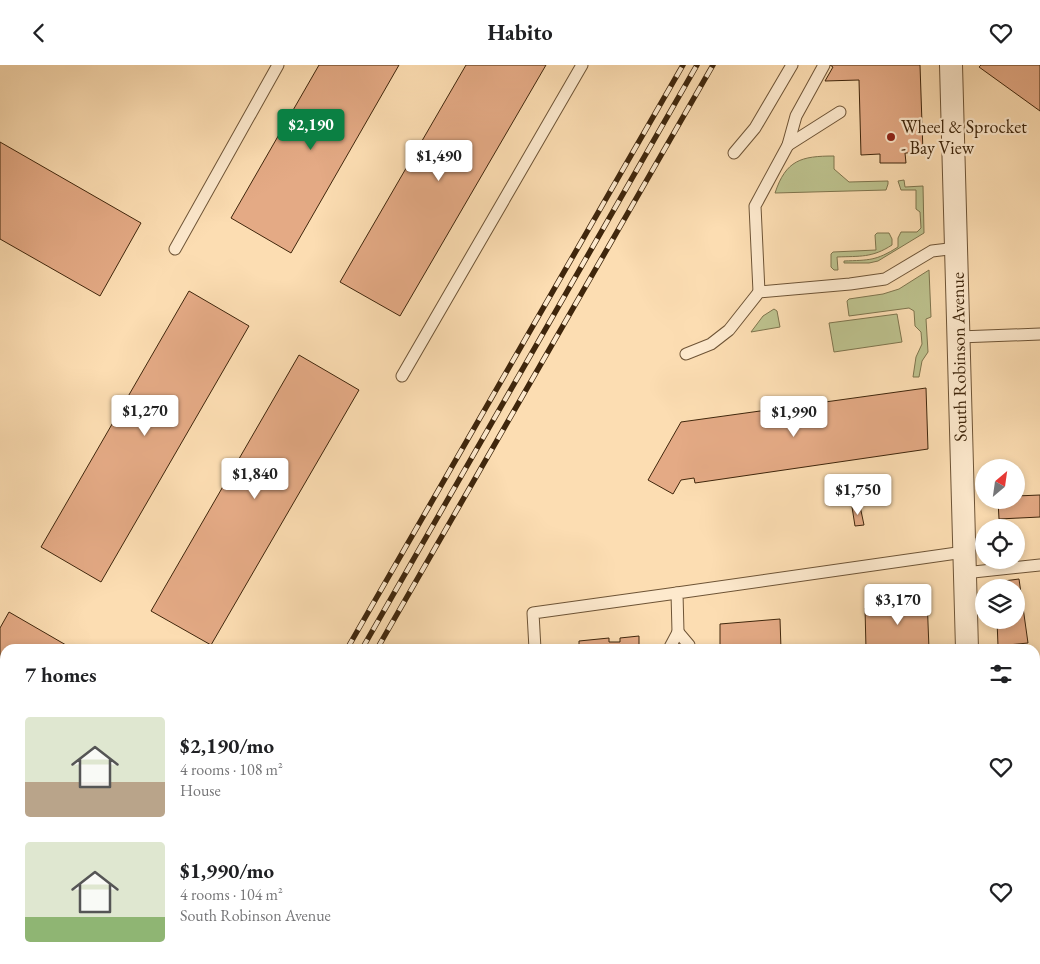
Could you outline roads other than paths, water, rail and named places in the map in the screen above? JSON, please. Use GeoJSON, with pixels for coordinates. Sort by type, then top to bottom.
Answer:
{"type":"FeatureCollection","features":[{"type":"Feature","properties":{"kind":"street","name":"South Robinson Avenue"},"geometry":{"type":"LineString","coordinates":[[951,65],[967,644]]}},
{"type":"Feature","properties":{"kind":"lane"},"geometry":{"type":"LineString","coordinates":[[175,249],[278,65]]}},
{"type":"Feature","properties":{"kind":"lane"},"geometry":{"type":"LineString","coordinates":[[402,376],[582,65]]}},
{"type":"Feature","properties":{"kind":"lane"},"geometry":{"type":"LineString","coordinates":[[734,153],[755,128],[792,65]]}},
{"type":"Feature","properties":{"kind":"lane"},"geometry":{"type":"LineString","coordinates":[[686,354],[711,344],[729,330],[759,292],[755,206],[788,145],[796,116],[824,65]]}},
{"type":"Feature","properties":{"kind":"lane"},"geometry":{"type":"LineString","coordinates":[[788,145],[840,113]]}},
{"type":"Feature","properties":{"kind":"lane"},"geometry":{"type":"LineString","coordinates":[[759,292],[885,279],[932,251],[957,248]]}},
{"type":"Feature","properties":{"kind":"lane"},"geometry":{"type":"LineString","coordinates":[[959,337],[1040,334]]}},
{"type":"Feature","properties":{"kind":"lane"},"geometry":{"type":"LineString","coordinates":[[535,644],[533,613],[677,593],[964,563],[1040,565]]}},
{"type":"Feature","properties":{"kind":"lane"},"geometry":{"type":"LineString","coordinates":[[672,644],[678,632],[677,593]]}},
{"type":"Feature","properties":{"kind":"lane"},"geometry":{"type":"LineString","coordinates":[[678,632],[689,644]]}},
{"type":"Feature","properties":{"kind":"railway"},"geometry":{"type":"LineString","coordinates":[[350,644],[683,65]]}},
{"type":"Feature","properties":{"kind":"railway"},"geometry":{"type":"LineString","coordinates":[[365,644],[697,65]]}},
{"type":"Feature","properties":{"kind":"railway"},"geometry":{"type":"LineString","coordinates":[[380,644],[713,65]]}},
{"type":"Feature","properties":{"kind":"place","name":"Wheel & Sprocket - Bay View"},"geometry":{"type":"Point","coordinates":[891,137]}}]}
